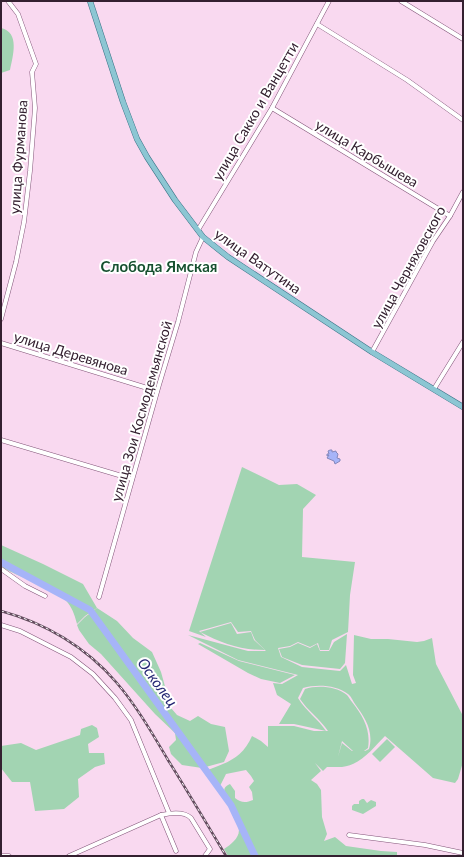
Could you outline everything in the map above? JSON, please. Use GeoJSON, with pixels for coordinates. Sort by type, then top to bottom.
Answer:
{"type":"FeatureCollection","features":[{"type":"Feature","properties":{"kind":"main road","name":"улица Ватутина"},"geometry":{"type":"LineString","coordinates":[[90,1],[123,102],[138,139],[151,163],[203,237],[234,261],[372,352],[463,407]]}},
{"type":"Feature","properties":{"kind":"street","name":"улица Фурманова"},"geometry":{"type":"LineString","coordinates":[[1,319],[16,262],[24,222],[35,108],[32,72],[36,64],[18,14],[8,1]]}},
{"type":"Feature","properties":{"kind":"street","name":"улица Сакко и Ванцетти"},"geometry":{"type":"LineString","coordinates":[[198,230],[272,108],[329,1]]}},
{"type":"Feature","properties":{"kind":"street"},"geometry":{"type":"LineString","coordinates":[[401,1],[463,39]]}},
{"type":"Feature","properties":{"kind":"street"},"geometry":{"type":"LineString","coordinates":[[318,24],[407,80],[463,120]]}},
{"type":"Feature","properties":{"kind":"street","name":"улица Карбышева"},"geometry":{"type":"LineString","coordinates":[[272,108],[450,216]]}},
{"type":"Feature","properties":{"kind":"street","name":"улица Черняховского"},"geometry":{"type":"LineString","coordinates":[[372,352],[433,240],[450,216],[463,192]]}},
{"type":"Feature","properties":{"kind":"street","name":"улица Зои Космодемьянской"},"geometry":{"type":"LineString","coordinates":[[99,597],[178,322],[196,252],[203,237]]}},
{"type":"Feature","properties":{"kind":"street"},"geometry":{"type":"LineString","coordinates":[[434,389],[463,342]]}},
{"type":"Feature","properties":{"kind":"street","name":"улица Деревянова"},"geometry":{"type":"LineString","coordinates":[[1,343],[157,391]]}},
{"type":"Feature","properties":{"kind":"street"},"geometry":{"type":"LineString","coordinates":[[1,440],[132,479]]}},
{"type":"Feature","properties":{"kind":"street"},"geometry":{"type":"LineString","coordinates":[[1,569],[25,586],[45,596]]}},
{"type":"Feature","properties":{"kind":"street"},"geometry":{"type":"LineString","coordinates":[[1,625],[20,631],[72,657],[93,674],[115,698],[131,720],[152,768],[169,813]]}},
{"type":"Feature","properties":{"kind":"street"},"geometry":{"type":"LineString","coordinates":[[70,856],[161,815],[169,813],[189,815],[210,849],[205,856]]}},
{"type":"Feature","properties":{"kind":"street"},"geometry":{"type":"LineString","coordinates":[[161,815],[176,851]]}},
{"type":"Feature","properties":{"kind":"street"},"geometry":{"type":"LineString","coordinates":[[349,835],[421,845],[463,853]]}},
{"type":"Feature","properties":{"kind":"street"},"geometry":{"type":"LineString","coordinates":[[1,856],[8,856]]}},
{"type":"Feature","properties":{"kind":"green space"},"geometry":{"type":"Polygon","coordinates":[[[1,28],[7,30],[11,34],[14,45],[10,70],[1,73],[1,28]]]}},
{"type":"Feature","properties":{"kind":"green space"},"geometry":{"type":"Polygon","coordinates":[[[242,467],[279,485],[297,484],[316,495],[303,509],[302,557],[355,562],[350,595],[348,632],[332,640],[329,650],[320,650],[318,643],[310,647],[298,642],[290,646],[278,648],[281,657],[302,667],[340,671],[346,665],[352,684],[356,683],[353,675],[354,635],[371,639],[417,642],[432,638],[436,664],[463,716],[463,762],[458,779],[455,783],[433,778],[385,736],[366,755],[349,766],[327,767],[323,771],[315,763],[321,771],[311,780],[317,784],[321,790],[322,817],[327,834],[324,841],[335,837],[346,846],[397,852],[397,856],[228,856],[224,849],[236,839],[239,830],[232,815],[231,807],[225,801],[226,796],[224,789],[230,784],[235,791],[235,798],[237,800],[241,802],[248,802],[253,800],[252,792],[249,787],[254,781],[246,770],[226,774],[220,786],[211,780],[205,771],[233,759],[248,744],[252,736],[268,747],[268,726],[294,726],[314,731],[326,731],[294,724],[279,724],[291,704],[277,695],[273,683],[282,684],[298,675],[238,660],[188,635],[248,651],[266,651],[255,640],[251,631],[238,632],[231,622],[199,631],[206,637],[189,631],[242,467]],[[326,686],[303,688],[298,698],[326,731],[328,731],[300,699],[305,689],[326,687],[343,692],[347,695],[360,713],[365,724],[369,741],[368,748],[364,751],[369,749],[370,736],[368,725],[349,695],[338,689],[326,686]],[[342,741],[338,757],[342,743],[353,751],[342,741]]]}},
{"type":"Feature","properties":{"kind":"green space"},"geometry":{"type":"Polygon","coordinates":[[[1,545],[83,584],[97,608],[85,616],[77,624],[73,611],[63,598],[53,591],[8,571],[1,566],[1,545]]]}},
{"type":"Feature","properties":{"kind":"green space"},"geometry":{"type":"Polygon","coordinates":[[[97,608],[117,621],[133,638],[152,652],[161,672],[171,708],[177,715],[190,721],[198,716],[211,724],[225,727],[229,751],[224,762],[202,768],[182,765],[171,754],[169,747],[176,740],[175,733],[155,714],[101,654],[89,644],[79,630],[77,625],[97,608]]]}},
{"type":"Feature","properties":{"kind":"green space"},"geometry":{"type":"Polygon","coordinates":[[[231,623],[237,634],[251,632],[254,640],[265,650],[247,649],[231,645],[200,632],[231,623]]]}},
{"type":"Feature","properties":{"kind":"green space"},"geometry":{"type":"Polygon","coordinates":[[[347,634],[345,663],[340,669],[302,665],[282,657],[279,649],[290,647],[298,643],[310,648],[317,644],[320,651],[329,651],[334,642],[347,634]]]}},
{"type":"Feature","properties":{"kind":"green space"},"geometry":{"type":"Polygon","coordinates":[[[200,643],[239,661],[295,675],[280,683],[261,679],[198,644],[200,643]]]}},
{"type":"Feature","properties":{"kind":"green space"},"geometry":{"type":"Polygon","coordinates":[[[92,725],[97,728],[99,737],[88,744],[89,753],[104,753],[105,764],[95,767],[78,779],[79,797],[64,809],[35,811],[30,782],[12,782],[1,768],[1,746],[21,743],[36,750],[80,735],[81,729],[92,725]]]}},
{"type":"Feature","properties":{"kind":"green space"},"geometry":{"type":"Polygon","coordinates":[[[387,739],[395,747],[380,762],[372,754],[387,739]]]}},
{"type":"Feature","properties":{"kind":"green space"},"geometry":{"type":"Polygon","coordinates":[[[364,799],[367,803],[371,800],[376,802],[376,806],[363,814],[352,810],[352,806],[354,804],[359,804],[359,801],[364,799]]]}},
{"type":"Feature","properties":{"kind":"water"},"geometry":{"type":"Polygon","coordinates":[[[332,450],[332,452],[336,451],[338,454],[337,458],[340,459],[340,461],[335,464],[334,461],[327,458],[329,455],[327,456],[327,454],[329,454],[328,451],[332,450]]]}},
{"type":"Feature","properties":{"kind":"waterway","name":"Осколец"},"geometry":{"type":"LineString","coordinates":[[1,562],[90,610],[231,805],[255,856]]}},
{"type":"Feature","properties":{"kind":"railway"},"geometry":{"type":"LineString","coordinates":[[1,611],[33,622],[64,638],[92,658],[116,682],[144,720],[226,856]]}},
{"type":"Feature","properties":{"kind":"district","name":"Слобода Ямская"},"geometry":{"type":"Point","coordinates":[159,266]}}]}
